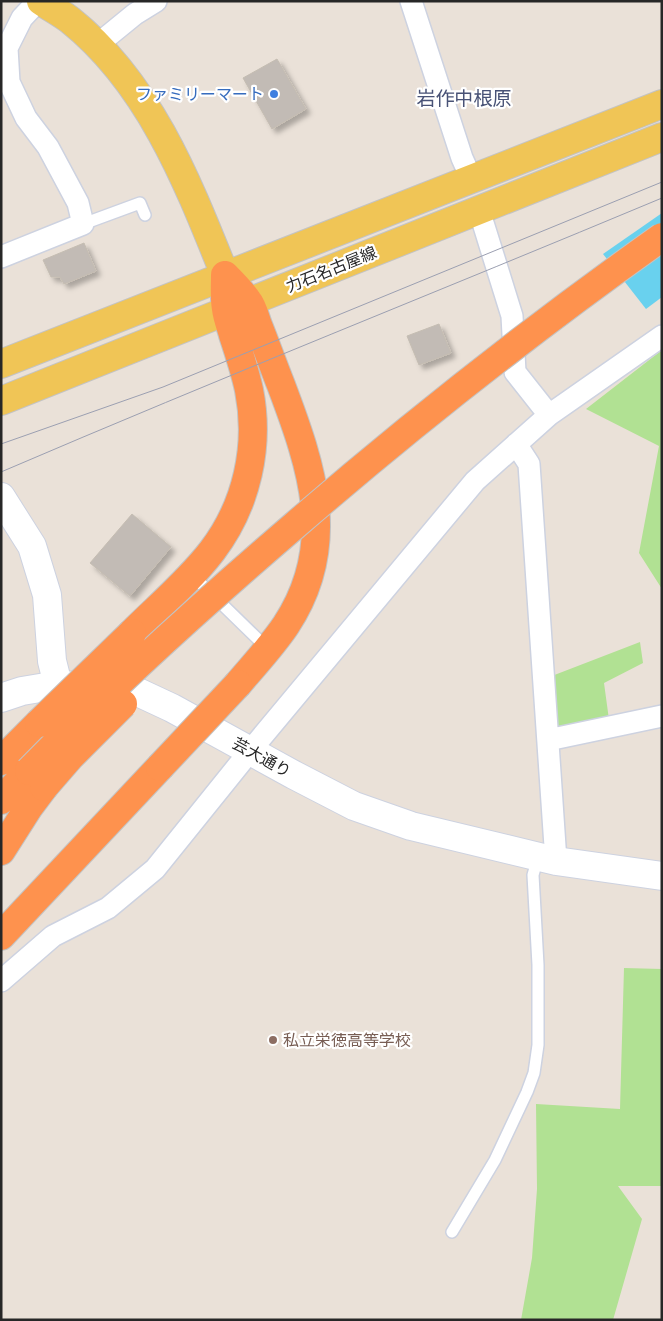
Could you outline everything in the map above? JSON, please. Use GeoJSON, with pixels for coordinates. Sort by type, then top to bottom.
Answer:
{"type":"FeatureCollection","features":[{"type":"Feature","properties":{"kind":"highway"},"geometry":{"type":"LineString","coordinates":[[1,851],[29,807],[36,779],[78,721],[192,615],[363,466],[573,300],[662,237]]}},
{"type":"Feature","properties":{"kind":"highway"},"geometry":{"type":"LineString","coordinates":[[1,800],[70,757],[142,685],[377,477],[520,361],[662,259]]}},
{"type":"Feature","properties":{"kind":"highway"},"geometry":{"type":"LineString","coordinates":[[1,936],[268,650],[300,601],[310,574],[316,549],[317,519],[314,492],[298,431],[237,306],[225,275]]}},
{"type":"Feature","properties":{"kind":"highway"},"geometry":{"type":"LineString","coordinates":[[1,761],[191,574],[212,552],[228,528],[236,512],[248,475],[252,447],[253,418],[242,362],[237,306]]}},
{"type":"Feature","properties":{"kind":"main road"},"geometry":{"type":"LineString","coordinates":[[40,1],[69,20],[97,45],[126,78],[167,142],[187,182],[225,275]]}},
{"type":"Feature","properties":{"kind":"main road","name":"力石名古屋線"},"geometry":{"type":"LineString","coordinates":[[1,364],[662,104]]}},
{"type":"Feature","properties":{"kind":"main road","name":"力石名古屋線"},"geometry":{"type":"LineString","coordinates":[[1,401],[662,137]]}},
{"type":"Feature","properties":{"kind":"street"},"geometry":{"type":"LineString","coordinates":[[1,257],[82,224],[78,203],[48,147],[26,118],[9,82],[7,48],[22,18],[40,1]]}},
{"type":"Feature","properties":{"kind":"street"},"geometry":{"type":"LineString","coordinates":[[97,45],[135,14],[156,1]]}},
{"type":"Feature","properties":{"kind":"street"},"geometry":{"type":"LineString","coordinates":[[411,1],[462,158],[471,178]]}},
{"type":"Feature","properties":{"kind":"street"},"geometry":{"type":"LineString","coordinates":[[479,210],[512,316],[515,372],[549,415]]}},
{"type":"Feature","properties":{"kind":"street"},"geometry":{"type":"LineString","coordinates":[[1,981],[53,936],[108,908],[155,869],[250,751],[475,481],[549,415],[662,336]]}},
{"type":"Feature","properties":{"kind":"street"},"geometry":{"type":"LineString","coordinates":[[516,444],[529,464],[548,740],[547,859]]}},
{"type":"Feature","properties":{"kind":"street"},"geometry":{"type":"LineString","coordinates":[[1,497],[32,546],[47,595],[52,660],[58,685]]}},
{"type":"Feature","properties":{"kind":"street","name":"芸大通り"},"geometry":{"type":"LineString","coordinates":[[1,698],[22,691],[58,685],[127,688],[172,708],[354,806],[411,826],[547,859],[662,876]]}},
{"type":"Feature","properties":{"kind":"street"},"geometry":{"type":"LineString","coordinates":[[548,740],[662,716]]}},
{"type":"Feature","properties":{"kind":"lane"},"geometry":{"type":"LineString","coordinates":[[82,224],[140,203],[145,215]]}},
{"type":"Feature","properties":{"kind":"lane"},"geometry":{"type":"LineString","coordinates":[[191,574],[268,650]]}},
{"type":"Feature","properties":{"kind":"lane"},"geometry":{"type":"LineString","coordinates":[[452,1232],[494,1160],[524,1099],[534,1073],[538,1046],[538,965],[533,875],[547,859]]}},
{"type":"Feature","properties":{"kind":"green space"},"geometry":{"type":"Polygon","coordinates":[[[662,350],[662,589],[639,553],[659,446],[586,409],[662,350]]]}},
{"type":"Feature","properties":{"kind":"green space"},"geometry":{"type":"Polygon","coordinates":[[[640,642],[643,663],[604,683],[610,727],[548,740],[544,679],[640,642]]]}},
{"type":"Feature","properties":{"kind":"green space"},"geometry":{"type":"Polygon","coordinates":[[[624,968],[662,969],[662,1186],[618,1186],[642,1219],[613,1320],[521,1320],[532,1258],[537,1189],[536,1104],[620,1109],[624,968]]]}},
{"type":"Feature","properties":{"kind":"water"},"geometry":{"type":"Polygon","coordinates":[[[662,213],[662,297],[646,309],[603,254],[662,213]]]}},
{"type":"Feature","properties":{"kind":"building","name":"ファミリーマート"},"geometry":{"type":"Polygon","coordinates":[[[277,59],[306,109],[272,129],[243,78],[277,59]]]}},
{"type":"Feature","properties":{"kind":"building"},"geometry":{"type":"Polygon","coordinates":[[[84,243],[96,271],[64,284],[60,277],[51,277],[43,260],[84,243]]]}},
{"type":"Feature","properties":{"kind":"building"},"geometry":{"type":"Polygon","coordinates":[[[439,324],[451,353],[419,365],[407,336],[439,324]]]}},
{"type":"Feature","properties":{"kind":"building"},"geometry":{"type":"Polygon","coordinates":[[[132,514],[171,547],[130,596],[90,563],[132,514]]]}},
{"type":"Feature","properties":{"kind":"tram line"},"geometry":{"type":"LineString","coordinates":[[1,444],[163,387],[662,182]]}},
{"type":"Feature","properties":{"kind":"tram line"},"geometry":{"type":"LineString","coordinates":[[1,472],[662,198]]}},
{"type":"Feature","properties":{"kind":"place","name":"ファミリーマート"},"geometry":{"type":"Point","coordinates":[274,94]}},
{"type":"Feature","properties":{"kind":"place","name":"私立栄徳高等学校"},"geometry":{"type":"Point","coordinates":[273,1040]}},
{"type":"Feature","properties":{"kind":"district","name":"岩作中根原"},"geometry":{"type":"Point","coordinates":[464,98]}}]}
